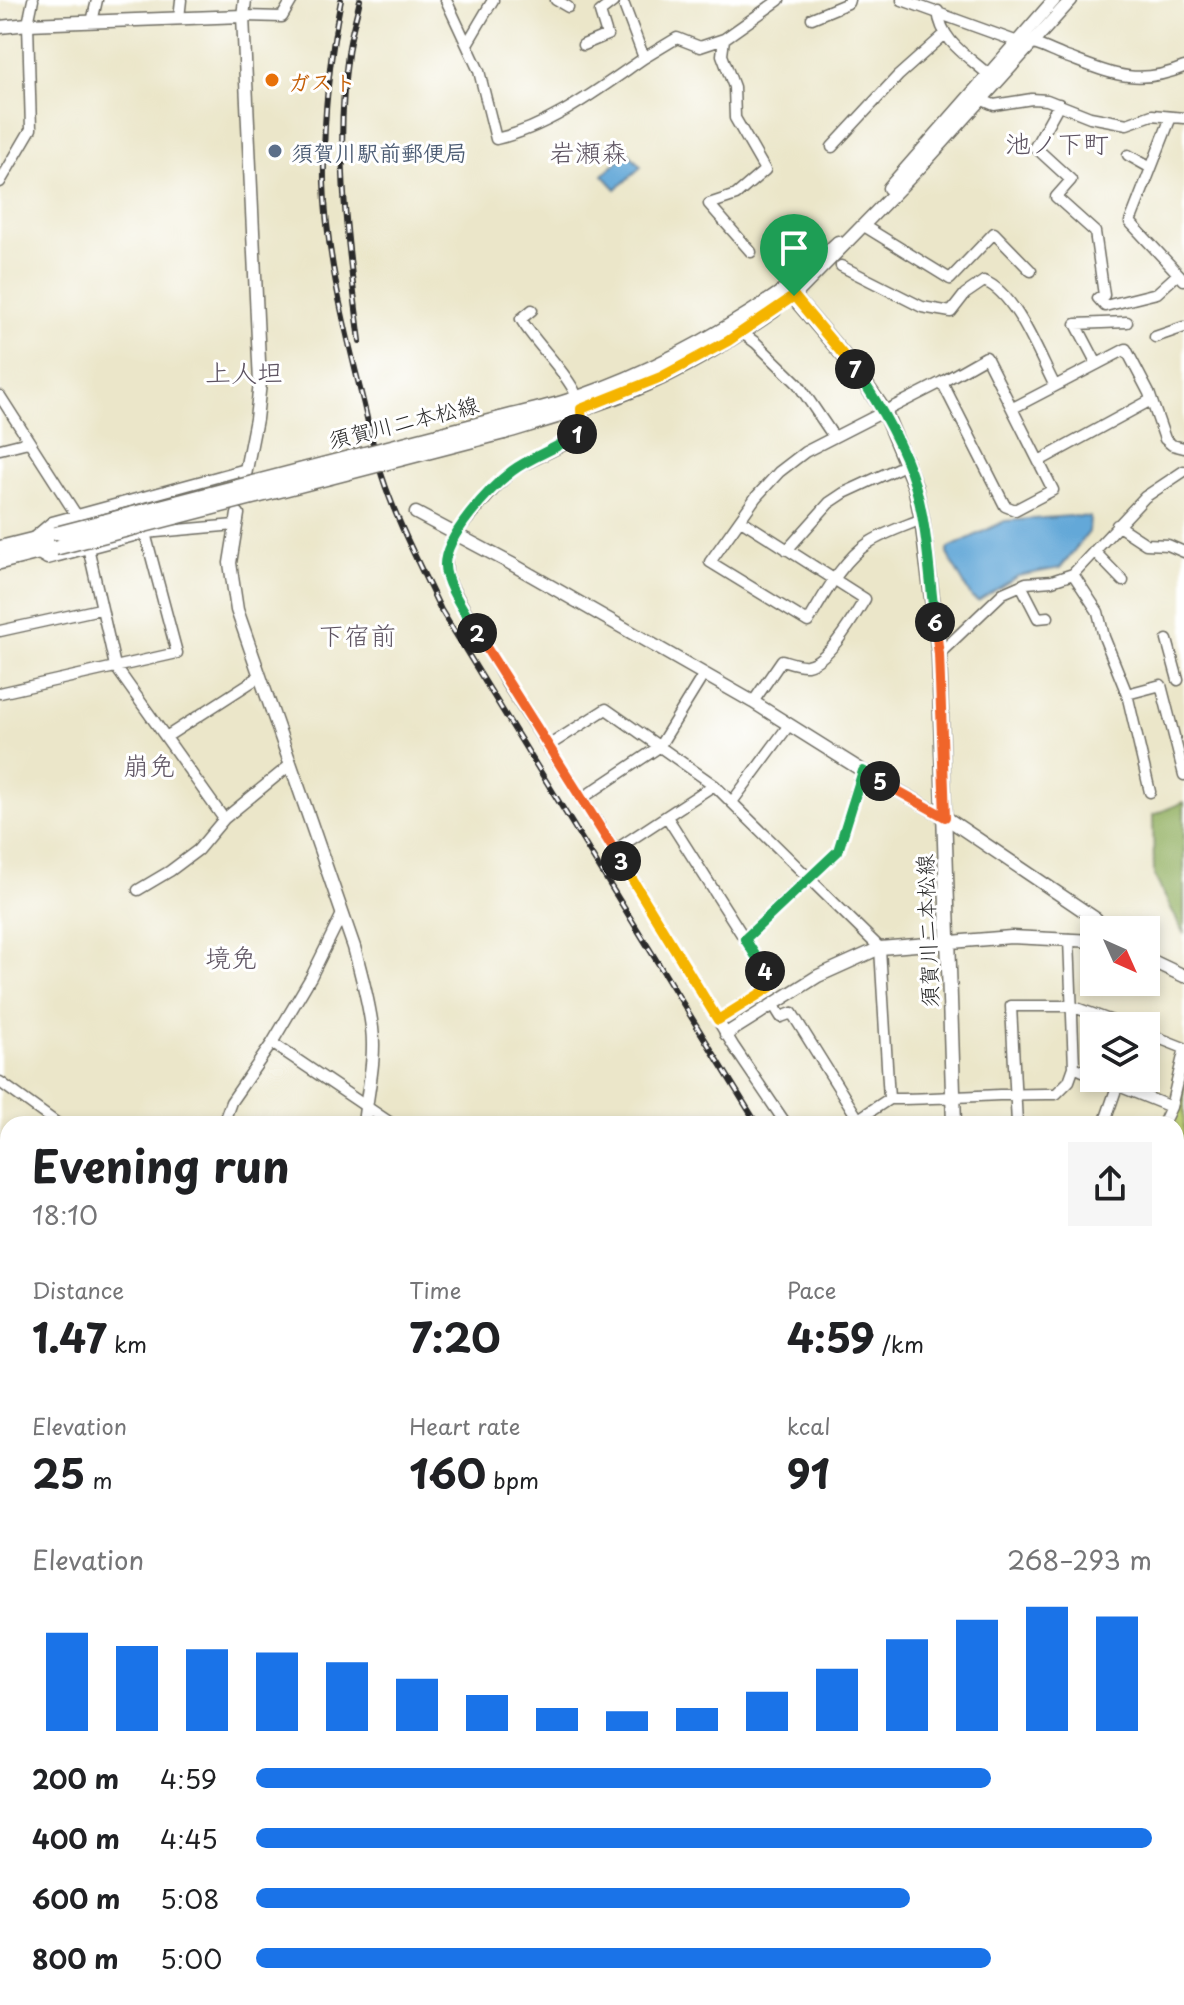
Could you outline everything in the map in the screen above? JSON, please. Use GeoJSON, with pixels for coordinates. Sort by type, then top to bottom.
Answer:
{"type":"FeatureCollection","features":[{"type":"Feature","properties":{"kind":"main road","name":"須賀川二本松線"},"geometry":{"type":"LineString","coordinates":[[0,550],[33,546],[55,548],[579,404],[661,377],[741,332],[790,292]]}},
{"type":"Feature","properties":{"kind":"main road","name":"須賀川二本松線"},"geometry":{"type":"LineString","coordinates":[[579,404],[657,368],[790,292]]}},
{"type":"Feature","properties":{"kind":"main road","name":"須賀川二本松線"},"geometry":{"type":"LineString","coordinates":[[790,292],[855,369],[884,411],[907,464],[922,519],[939,654],[954,1116]]}},
{"type":"Feature","properties":{"kind":"main road","name":"須賀川二本松線"},"geometry":{"type":"LineString","coordinates":[[8,560],[60,533],[502,425]]}},
{"type":"Feature","properties":{"kind":"main road"},"geometry":{"type":"LineString","coordinates":[[0,550],[8,560]]}},
{"type":"Feature","properties":{"kind":"street"},"geometry":{"type":"LineString","coordinates":[[0,182],[31,129],[28,24],[33,0]]}},
{"type":"Feature","properties":{"kind":"street"},"geometry":{"type":"LineString","coordinates":[[92,22],[97,0]]}},
{"type":"Feature","properties":{"kind":"street"},"geometry":{"type":"LineString","coordinates":[[179,18],[181,0]]}},
{"type":"Feature","properties":{"kind":"street"},"geometry":{"type":"LineString","coordinates":[[245,0],[243,16],[260,383],[246,472],[52,522],[33,546],[47,559],[145,533],[236,520],[230,563],[233,591],[259,677],[360,970],[372,1030],[365,1116]]}},
{"type":"Feature","properties":{"kind":"street"},"geometry":{"type":"LineString","coordinates":[[0,27],[179,18],[282,17],[292,0]]}},
{"type":"Feature","properties":{"kind":"street"},"geometry":{"type":"LineString","coordinates":[[446,0],[479,71],[496,139],[517,134],[592,94],[677,38],[700,47],[724,39],[779,0]]}},
{"type":"Feature","properties":{"kind":"street"},"geometry":{"type":"LineString","coordinates":[[467,44],[493,0]]}},
{"type":"Feature","properties":{"kind":"street"},"geometry":{"type":"LineString","coordinates":[[556,0],[568,7]]}},
{"type":"Feature","properties":{"kind":"street"},"geometry":{"type":"LineString","coordinates":[[812,18],[849,0]]}},
{"type":"Feature","properties":{"kind":"street"},"geometry":{"type":"LineString","coordinates":[[902,0],[1018,42],[1033,42],[1124,77],[1142,79],[1184,67]]}},
{"type":"Feature","properties":{"kind":"street"},"geometry":{"type":"LineString","coordinates":[[790,292],[875,204],[1054,0]]}},
{"type":"Feature","properties":{"kind":"street"},"geometry":{"type":"LineString","coordinates":[[1018,42],[1060,0]]}},
{"type":"Feature","properties":{"kind":"street"},"geometry":{"type":"LineString","coordinates":[[790,292],[864,226],[1071,0]]}},
{"type":"Feature","properties":{"kind":"street"},"geometry":{"type":"LineString","coordinates":[[583,45],[607,35],[600,12],[619,2],[644,58]]}},
{"type":"Feature","properties":{"kind":"street"},"geometry":{"type":"LineString","coordinates":[[938,11],[939,25],[944,35],[990,76]]}},
{"type":"Feature","properties":{"kind":"street"},"geometry":{"type":"LineString","coordinates":[[832,147],[898,76],[944,35]]}},
{"type":"Feature","properties":{"kind":"street"},"geometry":{"type":"LineString","coordinates":[[724,39],[722,55],[734,87],[735,118],[765,170],[736,195],[709,204],[751,252]]}},
{"type":"Feature","properties":{"kind":"street"},"geometry":{"type":"LineString","coordinates":[[980,99],[994,105],[1032,99],[1047,100],[1090,117],[1127,124],[1143,116],[1184,118]]}},
{"type":"Feature","properties":{"kind":"street"},"geometry":{"type":"LineString","coordinates":[[1059,104],[1035,147],[1071,180],[1056,197],[1095,232],[1104,295],[1098,298],[1108,306],[1157,293],[1181,277],[1130,222],[1171,117]]}},
{"type":"Feature","properties":{"kind":"street"},"geometry":{"type":"LineString","coordinates":[[1128,155],[1151,168]]}},
{"type":"Feature","properties":{"kind":"street"},"geometry":{"type":"LineString","coordinates":[[864,226],[950,279],[994,233],[1031,271]]}},
{"type":"Feature","properties":{"kind":"street"},"geometry":{"type":"LineString","coordinates":[[841,266],[922,307],[951,312],[977,284],[984,281],[991,283],[1010,301],[1055,386]]}},
{"type":"Feature","properties":{"kind":"street"},"geometry":{"type":"LineString","coordinates":[[532,310],[521,319],[530,336],[566,379],[579,404],[582,431],[562,446],[513,470],[454,535],[446,555],[447,578],[500,671],[615,850],[726,1034],[781,1116]]}},
{"type":"Feature","properties":{"kind":"street"},"geometry":{"type":"LineString","coordinates":[[1097,364],[1076,324],[1127,322]]}},
{"type":"Feature","properties":{"kind":"street"},"geometry":{"type":"LineString","coordinates":[[1155,337],[1184,327]]}},
{"type":"Feature","properties":{"kind":"street"},"geometry":{"type":"LineString","coordinates":[[741,332],[798,384],[834,437]]}},
{"type":"Feature","properties":{"kind":"street"},"geometry":{"type":"LineString","coordinates":[[1013,408],[1126,349],[1151,400],[1165,439],[1172,445],[1184,448]]}},
{"type":"Feature","properties":{"kind":"street"},"geometry":{"type":"LineString","coordinates":[[922,519],[873,540],[857,551],[835,578],[808,622],[710,562],[756,497],[779,472],[805,452],[986,357],[1053,490],[1015,510],[1005,506],[942,382]]}},
{"type":"Feature","properties":{"kind":"street"},"geometry":{"type":"LineString","coordinates":[[0,396],[77,516]]}},
{"type":"Feature","properties":{"kind":"street"},"geometry":{"type":"LineString","coordinates":[[1039,461],[1151,400]]}},
{"type":"Feature","properties":{"kind":"street"},"geometry":{"type":"LineString","coordinates":[[0,449],[28,442]]}},
{"type":"Feature","properties":{"kind":"street"},"geometry":{"type":"LineString","coordinates":[[787,550],[829,503],[907,464]]}},
{"type":"Feature","properties":{"kind":"street"},"geometry":{"type":"LineString","coordinates":[[939,654],[1003,593],[1021,585],[1073,574],[1145,497],[1184,471]]}},
{"type":"Feature","properties":{"kind":"street"},"geometry":{"type":"LineString","coordinates":[[416,513],[524,570],[753,702],[863,771],[945,817],[1092,916]]}},
{"type":"Feature","properties":{"kind":"street"},"geometry":{"type":"LineString","coordinates":[[741,520],[865,599],[839,640],[811,664],[782,660],[753,702]]}},
{"type":"Feature","properties":{"kind":"street"},"geometry":{"type":"LineString","coordinates":[[1117,525],[1146,544],[1168,545],[1184,552]]}},
{"type":"Feature","properties":{"kind":"street"},"geometry":{"type":"LineString","coordinates":[[0,693],[177,653],[145,533]]}},
{"type":"Feature","properties":{"kind":"street"},"geometry":{"type":"LineString","coordinates":[[88,547],[115,666],[224,819]]}},
{"type":"Feature","properties":{"kind":"street"},"geometry":{"type":"LineString","coordinates":[[1094,551],[1123,581]]}},
{"type":"Feature","properties":{"kind":"street"},"geometry":{"type":"LineString","coordinates":[[1073,574],[1098,612],[1104,637],[1127,694],[1150,792]]}},
{"type":"Feature","properties":{"kind":"street"},"geometry":{"type":"LineString","coordinates":[[1021,585],[1038,618],[1048,617]]}},
{"type":"Feature","properties":{"kind":"street"},"geometry":{"type":"LineString","coordinates":[[0,631],[100,609]]}},
{"type":"Feature","properties":{"kind":"street"},"geometry":{"type":"LineString","coordinates":[[1127,694],[1181,679],[1167,640]]}},
{"type":"Feature","properties":{"kind":"street"},"geometry":{"type":"LineString","coordinates":[[581,799],[659,747],[704,674]]}},
{"type":"Feature","properties":{"kind":"street"},"geometry":{"type":"LineString","coordinates":[[166,737],[259,677]]}},
{"type":"Feature","properties":{"kind":"street"},"geometry":{"type":"LineString","coordinates":[[1161,685],[1184,775]]}},
{"type":"Feature","properties":{"kind":"street"},"geometry":{"type":"LineString","coordinates":[[548,746],[606,709],[714,785],[880,948],[889,1099]]}},
{"type":"Feature","properties":{"kind":"street"},"geometry":{"type":"LineString","coordinates":[[732,802],[789,725]]}},
{"type":"Feature","properties":{"kind":"street"},"geometry":{"type":"LineString","coordinates":[[138,890],[198,850],[224,819],[290,765]]}},
{"type":"Feature","properties":{"kind":"street"},"geometry":{"type":"LineString","coordinates":[[745,939],[838,851],[863,771]]}},
{"type":"Feature","properties":{"kind":"street"},"geometry":{"type":"LineString","coordinates":[[615,850],[714,785]]}},
{"type":"Feature","properties":{"kind":"street"},"geometry":{"type":"LineString","coordinates":[[667,817],[774,985],[718,1020]]}},
{"type":"Feature","properties":{"kind":"street"},"geometry":{"type":"LineString","coordinates":[[226,1116],[231,1102],[272,1043],[311,977],[342,914]]}},
{"type":"Feature","properties":{"kind":"street"},"geometry":{"type":"LineString","coordinates":[[726,1034],[818,976],[880,948],[1011,937],[1080,940]]}},
{"type":"Feature","properties":{"kind":"street"},"geometry":{"type":"LineString","coordinates":[[865,1116],[889,1099],[1056,1094],[1069,1081],[1074,1067],[1069,939]]}},
{"type":"Feature","properties":{"kind":"street"},"geometry":{"type":"LineString","coordinates":[[1160,965],[1184,976]]}},
{"type":"Feature","properties":{"kind":"street"},"geometry":{"type":"LineString","coordinates":[[773,1004],[781,1017],[792,1013],[853,1116]]}},
{"type":"Feature","properties":{"kind":"street"},"geometry":{"type":"LineString","coordinates":[[1017,1116],[1011,1006],[1071,1006],[1088,1012]]}},
{"type":"Feature","properties":{"kind":"street"},"geometry":{"type":"LineString","coordinates":[[1160,1039],[1184,1050],[1167,1116]]}},
{"type":"Feature","properties":{"kind":"street"},"geometry":{"type":"LineString","coordinates":[[272,1043],[380,1116]]}},
{"type":"Feature","properties":{"kind":"street"},"geometry":{"type":"LineString","coordinates":[[1074,1067],[1080,1070]]}},
{"type":"Feature","properties":{"kind":"street"},"geometry":{"type":"LineString","coordinates":[[0,1082],[47,1116]]}},
{"type":"Feature","properties":{"kind":"street"},"geometry":{"type":"LineString","coordinates":[[1107,1116],[1115,1092]]}},
{"type":"Feature","properties":{"kind":"street"},"geometry":{"type":"LineString","coordinates":[[1140,1092],[1171,1107]]}},
{"type":"Feature","properties":{"kind":"green space"},"geometry":{"type":"Polygon","coordinates":[[[1184,802],[1184,934],[1154,875],[1153,815],[1184,802]]]}},
{"type":"Feature","properties":{"kind":"green space"},"geometry":{"type":"Polygon","coordinates":[[[1184,1085],[1184,1116],[1172,1116],[1184,1085]]]}},
{"type":"Feature","properties":{"kind":"water"},"geometry":{"type":"Polygon","coordinates":[[[628,152],[641,167],[616,189],[603,175],[628,152]]]}},
{"type":"Feature","properties":{"kind":"water"},"geometry":{"type":"Polygon","coordinates":[[[1090,517],[1089,532],[1060,568],[1018,576],[978,601],[972,598],[947,554],[949,548],[1005,521],[1090,517]]]}},
{"type":"Feature","properties":{"kind":"railway"},"geometry":{"type":"LineString","coordinates":[[341,0],[326,113],[325,208],[342,315],[388,493],[441,610],[752,1116]]}},
{"type":"Feature","properties":{"kind":"railway"},"geometry":{"type":"LineString","coordinates":[[360,0],[349,47],[344,90],[342,162],[360,341]]}},
{"type":"Feature","properties":{"kind":"place","name":"ガスト"},"geometry":{"type":"Point","coordinates":[272,80]}},
{"type":"Feature","properties":{"kind":"place","name":"須賀川駅前郵便局"},"geometry":{"type":"Point","coordinates":[275,151]}},
{"type":"Feature","properties":{"kind":"district","name":"池ノ下町"},"geometry":{"type":"Point","coordinates":[1057,142]}},
{"type":"Feature","properties":{"kind":"district","name":"岩瀬森"},"geometry":{"type":"Point","coordinates":[588,151]}},
{"type":"Feature","properties":{"kind":"district","name":"上人坦"},"geometry":{"type":"Point","coordinates":[244,371]}},
{"type":"Feature","properties":{"kind":"district","name":"下宿前"},"geometry":{"type":"Point","coordinates":[357,634]}},
{"type":"Feature","properties":{"kind":"district","name":"崩免"},"geometry":{"type":"Point","coordinates":[149,764]}},
{"type":"Feature","properties":{"kind":"district","name":"境免"},"geometry":{"type":"Point","coordinates":[231,956]}},
{"type":"Feature","properties":{"kind":"route"},"geometry":{"type":"LineString","coordinates":[[794,296],[828,334],[884,411],[915,486],[939,654],[945,817],[863,771],[838,851],[745,939],[774,985],[718,1020],[615,850],[485,647],[447,578],[446,555],[454,535],[513,470],[562,446],[582,431],[581,409],[661,377],[728,341],[794,296]]}}]}
